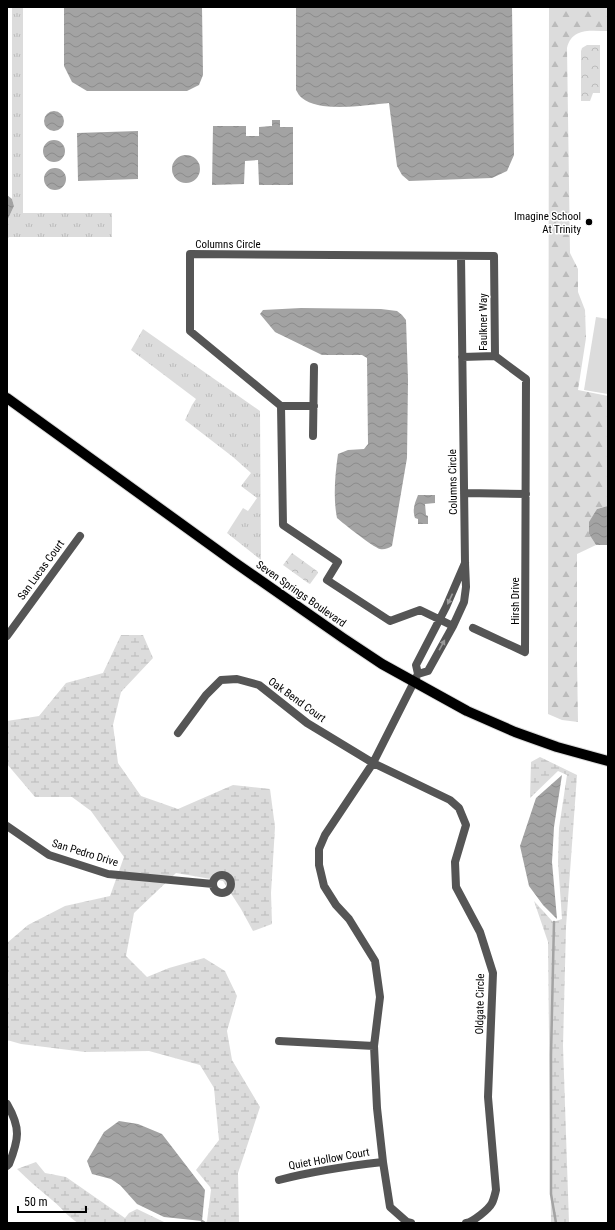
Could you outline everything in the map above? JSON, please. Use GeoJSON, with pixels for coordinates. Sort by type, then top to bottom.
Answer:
{"type":"FeatureCollection","features":[{"type":"Feature","properties":{"kind":"main road","name":"Seven Springs Boulevard"},"geometry":{"type":"LineString","coordinates":[[7,398],[228,558],[382,664],[416,678],[467,711],[515,732],[557,747],[608,761]]}},
{"type":"Feature","properties":{"kind":"street","name":"Columns Circle"},"geometry":{"type":"LineString","coordinates":[[281,406],[190,331],[190,254],[494,256]]}},
{"type":"Feature","properties":{"kind":"street","name":"Columns Circle"},"geometry":{"type":"LineString","coordinates":[[416,678],[428,671],[453,626],[464,602],[466,587],[461,256]]}},
{"type":"Feature","properties":{"kind":"street","name":"Faulkner Way"},"geometry":{"type":"LineString","coordinates":[[462,357],[495,356],[494,256]]}},
{"type":"Feature","properties":{"kind":"street","name":"Hirsh Drive"},"geometry":{"type":"LineString","coordinates":[[473,628],[526,652],[526,379],[495,356]]}},
{"type":"Feature","properties":{"kind":"street"},"geometry":{"type":"LineString","coordinates":[[314,367],[314,436]]}},
{"type":"Feature","properties":{"kind":"street"},"geometry":{"type":"LineString","coordinates":[[314,406],[281,406],[283,525],[338,562],[326,580],[390,621],[420,610],[453,626]]}},
{"type":"Feature","properties":{"kind":"street"},"geometry":{"type":"LineString","coordinates":[[464,493],[526,494]]}},
{"type":"Feature","properties":{"kind":"street","name":"San Lucas Court"},"geometry":{"type":"LineString","coordinates":[[7,636],[80,536]]}},
{"type":"Feature","properties":{"kind":"street","name":"Columns Circle"},"geometry":{"type":"LineString","coordinates":[[416,678],[416,665],[455,588],[465,563]]}},
{"type":"Feature","properties":{"kind":"street"},"geometry":{"type":"LineString","coordinates":[[411,1223],[407,1222],[390,1207],[383,1162],[377,1108],[374,1046],[380,997],[375,961],[349,919],[336,905],[324,886],[319,864],[320,849],[325,835],[373,763],[416,678]]}},
{"type":"Feature","properties":{"kind":"street","name":"Oak Bend Court"},"geometry":{"type":"LineString","coordinates":[[178,733],[206,695],[221,680],[237,679],[259,686],[307,723],[373,763]]}},
{"type":"Feature","properties":{"kind":"street","name":"Oldgate Circle"},"geometry":{"type":"LineString","coordinates":[[373,763],[450,800],[459,808],[466,824],[455,862],[456,887],[480,932],[493,973],[488,1097],[496,1190],[492,1203],[487,1210],[470,1222],[466,1223]]}},
{"type":"Feature","properties":{"kind":"street","name":"San Pedro Drive"},"geometry":{"type":"LineString","coordinates":[[7,826],[49,855],[108,874],[213,884]]}},
{"type":"Feature","properties":{"kind":"street"},"geometry":{"type":"LineString","coordinates":[[279,1041],[374,1046]]}},
{"type":"Feature","properties":{"kind":"street"},"geometry":{"type":"LineString","coordinates":[[7,1104],[14,1116],[17,1130],[17,1144],[7,1166]]}},
{"type":"Feature","properties":{"kind":"street","name":"Quiet Hollow Court"},"geometry":{"type":"LineString","coordinates":[[279,1180],[298,1174],[383,1162]]}},
{"type":"Feature","properties":{"kind":"green space"},"geometry":{"type":"Polygon","coordinates":[[[12,7],[23,7],[23,213],[112,213],[112,237],[9,237],[7,239],[7,221],[14,206],[12,199],[12,7]]]}},
{"type":"Feature","properties":{"kind":"green space"},"geometry":{"type":"Polygon","coordinates":[[[549,7],[608,7],[608,31],[589,31],[578,33],[573,36],[567,48],[570,253],[578,269],[578,292],[585,310],[586,338],[578,390],[608,396],[608,506],[597,509],[589,534],[596,545],[577,554],[578,722],[562,720],[548,714],[549,7]]]}},
{"type":"Feature","properties":{"kind":"green space"},"geometry":{"type":"Polygon","coordinates":[[[587,45],[600,45],[600,93],[593,93],[590,101],[581,101],[581,51],[582,48],[587,45]]]}},
{"type":"Feature","properties":{"kind":"green space"},"geometry":{"type":"Polygon","coordinates":[[[596,317],[608,319],[608,394],[584,390],[596,317]]]}},
{"type":"Feature","properties":{"kind":"green space"},"geometry":{"type":"Polygon","coordinates":[[[143,329],[260,411],[261,560],[227,533],[243,508],[248,511],[257,498],[241,486],[251,473],[233,457],[185,420],[196,399],[131,350],[143,329]]]}},
{"type":"Feature","properties":{"kind":"green space"},"geometry":{"type":"Polygon","coordinates":[[[292,553],[317,571],[318,573],[310,584],[283,565],[292,553]]]}},
{"type":"Feature","properties":{"kind":"green space"},"geometry":{"type":"Polygon","coordinates":[[[121,635],[143,635],[153,658],[121,692],[113,725],[118,763],[141,796],[178,809],[233,785],[270,789],[275,827],[271,893],[272,924],[253,931],[223,881],[176,873],[134,913],[126,956],[147,977],[169,968],[204,958],[225,971],[237,996],[227,1031],[232,1060],[260,1107],[238,1173],[239,1223],[205,1223],[207,1221],[211,1190],[196,1170],[219,1140],[214,1088],[200,1065],[149,1051],[85,1052],[21,1044],[7,1040],[7,943],[28,925],[65,906],[110,896],[124,857],[91,811],[72,797],[35,797],[7,764],[7,721],[39,716],[66,683],[103,673],[121,635]]]}},
{"type":"Feature","properties":{"kind":"green space"},"geometry":{"type":"Polygon","coordinates":[[[540,757],[577,775],[566,927],[563,1046],[569,1223],[551,1223],[548,942],[534,901],[553,922],[562,919],[558,862],[559,828],[567,775],[558,771],[530,798],[531,762],[540,757]]]}},
{"type":"Feature","properties":{"kind":"green space"},"geometry":{"type":"Polygon","coordinates":[[[36,1162],[45,1173],[66,1177],[125,1218],[129,1213],[137,1209],[164,1222],[176,1223],[78,1223],[17,1169],[36,1162]]]}},
{"type":"Feature","properties":{"kind":"water"},"geometry":{"type":"Polygon","coordinates":[[[64,7],[202,7],[203,75],[199,85],[187,91],[87,91],[72,82],[64,66],[64,7]]]}},
{"type":"Feature","properties":{"kind":"water"},"geometry":{"type":"Polygon","coordinates":[[[296,7],[512,7],[514,155],[507,171],[492,178],[409,181],[402,175],[397,166],[389,103],[331,107],[310,103],[299,95],[296,90],[296,7]]]}},
{"type":"Feature","properties":{"kind":"water"},"geometry":{"type":"Polygon","coordinates":[[[54,111],[61,114],[64,121],[61,128],[54,131],[47,128],[44,121],[47,114],[54,111]]]}},
{"type":"Feature","properties":{"kind":"water"},"geometry":{"type":"Polygon","coordinates":[[[272,120],[280,120],[280,127],[293,127],[293,185],[259,185],[258,160],[245,161],[244,184],[212,185],[213,126],[246,126],[246,136],[259,136],[259,127],[272,126],[272,120]]]}},
{"type":"Feature","properties":{"kind":"water"},"geometry":{"type":"Polygon","coordinates":[[[138,131],[138,179],[78,181],[77,133],[138,131]]]}},
{"type":"Feature","properties":{"kind":"water"},"geometry":{"type":"Polygon","coordinates":[[[54,140],[62,143],[65,151],[62,159],[54,162],[46,159],[43,151],[46,143],[54,140]]]}},
{"type":"Feature","properties":{"kind":"water"},"geometry":{"type":"Polygon","coordinates":[[[186,155],[196,159],[200,169],[196,179],[186,183],[176,179],[172,169],[176,159],[186,155]]]}},
{"type":"Feature","properties":{"kind":"water"},"geometry":{"type":"Polygon","coordinates":[[[55,168],[59,169],[65,175],[65,183],[59,189],[55,190],[51,189],[45,183],[44,179],[45,175],[51,169],[55,168]]]}},
{"type":"Feature","properties":{"kind":"water"},"geometry":{"type":"Polygon","coordinates":[[[7,195],[12,199],[14,206],[7,221],[7,195]]]}},
{"type":"Feature","properties":{"kind":"water"},"geometry":{"type":"Polygon","coordinates":[[[301,308],[381,309],[397,311],[406,320],[408,380],[407,458],[392,546],[388,548],[380,549],[376,547],[337,518],[335,503],[338,454],[348,450],[364,449],[368,444],[367,358],[362,355],[322,355],[275,332],[260,314],[263,310],[301,308]]]}},
{"type":"Feature","properties":{"kind":"water"},"geometry":{"type":"Polygon","coordinates":[[[418,495],[435,495],[435,503],[425,504],[428,524],[418,524],[418,519],[415,518],[414,509],[418,495]]]}},
{"type":"Feature","properties":{"kind":"water"},"geometry":{"type":"Polygon","coordinates":[[[608,506],[608,545],[596,545],[589,534],[589,522],[597,509],[608,506]]]}},
{"type":"Feature","properties":{"kind":"water"},"geometry":{"type":"Polygon","coordinates":[[[562,775],[554,827],[552,862],[557,919],[543,905],[529,886],[520,846],[536,798],[562,775]]]}},
{"type":"Feature","properties":{"kind":"water"},"geometry":{"type":"Polygon","coordinates":[[[119,1121],[138,1124],[162,1134],[205,1190],[202,1221],[164,1217],[137,1204],[120,1185],[111,1179],[92,1174],[87,1161],[104,1132],[119,1121]]]}},
{"type":"Feature","properties":{"kind":"waterway"},"geometry":{"type":"LineString","coordinates":[[554,922],[551,1055],[551,1194],[556,1223]]}},
{"type":"Feature","properties":{"kind":"place","name":"Imagine School At Trinity"},"geometry":{"type":"Point","coordinates":[589,222]}}]}
